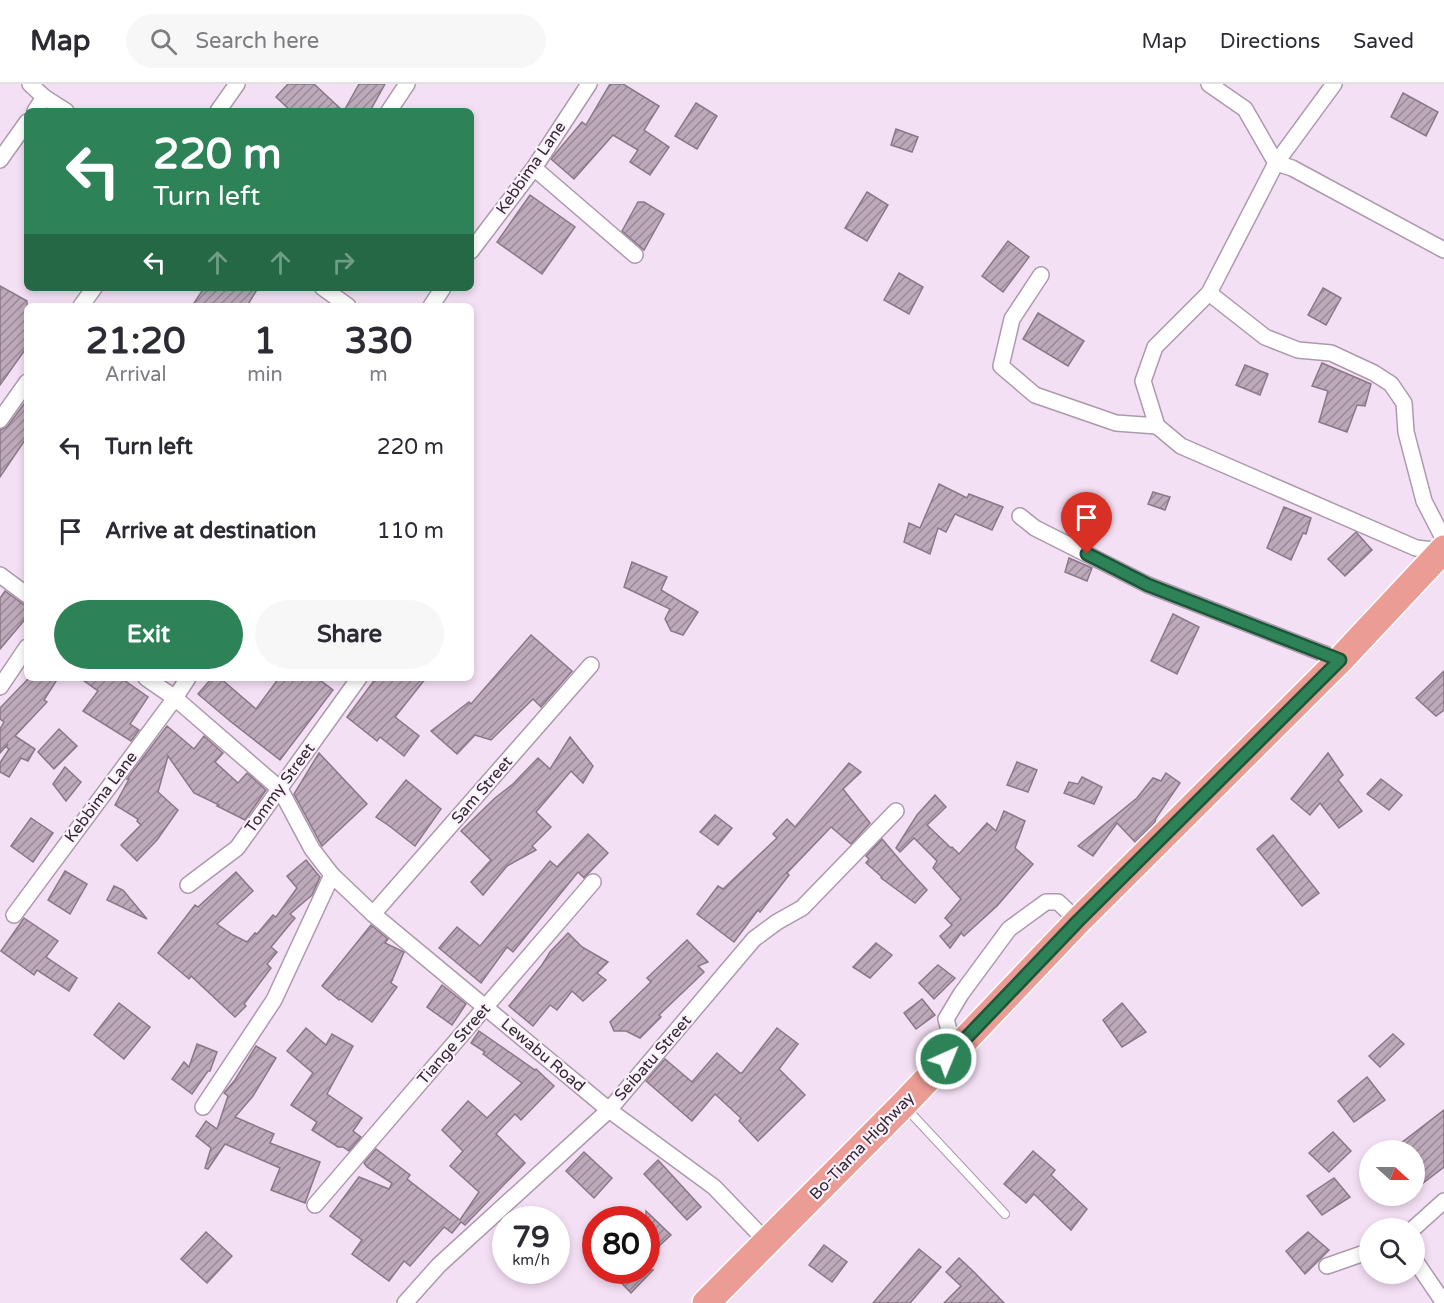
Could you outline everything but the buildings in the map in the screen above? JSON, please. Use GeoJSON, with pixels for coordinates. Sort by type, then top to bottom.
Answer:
{"type":"FeatureCollection","features":[{"type":"Feature","properties":{"kind":"highway","name":"Bo-Tiama Highway"},"geometry":{"type":"LineString","coordinates":[[706,1303],[903,1104],[1078,921],[1340,660],[1443,546]]}},
{"type":"Feature","properties":{"kind":"street"},"geometry":{"type":"LineString","coordinates":[[30,84],[61,108]]}},
{"type":"Feature","properties":{"kind":"street"},"geometry":{"type":"LineString","coordinates":[[220,108],[237,84]]}},
{"type":"Feature","properties":{"kind":"street"},"geometry":{"type":"LineString","coordinates":[[391,108],[407,84]]}},
{"type":"Feature","properties":{"kind":"street","name":"Kebbima Lane"},"geometry":{"type":"LineString","coordinates":[[474,247],[534,168],[589,84]]}},
{"type":"Feature","properties":{"kind":"street"},"geometry":{"type":"LineString","coordinates":[[1209,84],[1245,108],[1276,163],[1292,168],[1444,250]]}},
{"type":"Feature","properties":{"kind":"street"},"geometry":{"type":"LineString","coordinates":[[1209,293],[1265,337],[1298,350],[1330,353],[1374,373],[1391,384],[1404,403],[1406,432],[1424,501],[1441,534],[1443,546],[1416,548],[1181,446],[1157,426],[1143,381],[1155,347],[1209,293],[1276,163],[1334,84]]}},
{"type":"Feature","properties":{"kind":"street"},"geometry":{"type":"LineString","coordinates":[[37,108],[44,97]]}},
{"type":"Feature","properties":{"kind":"street"},"geometry":{"type":"LineString","coordinates":[[0,160],[24,126]]}},
{"type":"Feature","properties":{"kind":"street"},"geometry":{"type":"LineString","coordinates":[[534,168],[635,255]]}},
{"type":"Feature","properties":{"kind":"street"},"geometry":{"type":"LineString","coordinates":[[1041,274],[1012,319],[1001,366],[1035,395],[1116,423],[1157,426]]}},
{"type":"Feature","properties":{"kind":"street"},"geometry":{"type":"LineString","coordinates":[[327,291],[344,303]]}},
{"type":"Feature","properties":{"kind":"street"},"geometry":{"type":"LineString","coordinates":[[0,420],[24,386]]}},
{"type":"Feature","properties":{"kind":"street"},"geometry":{"type":"LineString","coordinates":[[1020,516],[1035,528],[1148,585],[1340,660]]}},
{"type":"Feature","properties":{"kind":"street"},"geometry":{"type":"LineString","coordinates":[[0,575],[24,593]]}},
{"type":"Feature","properties":{"kind":"street"},"geometry":{"type":"LineString","coordinates":[[0,687],[24,651]]}},
{"type":"Feature","properties":{"kind":"street","name":"Sam Street"},"geometry":{"type":"LineString","coordinates":[[373,914],[591,665]]}},
{"type":"Feature","properties":{"kind":"street"},"geometry":{"type":"LineString","coordinates":[[150,681],[175,698],[280,789]]}},
{"type":"Feature","properties":{"kind":"street","name":"Kebbima Lane"},"geometry":{"type":"LineString","coordinates":[[14,915],[186,681]]}},
{"type":"Feature","properties":{"kind":"street","name":"Tommy Street"},"geometry":{"type":"LineString","coordinates":[[188,885],[237,848],[357,681]]}},
{"type":"Feature","properties":{"kind":"street","name":"Lewabu Road"},"geometry":{"type":"LineString","coordinates":[[280,789],[312,849],[332,875],[373,914],[609,1110],[714,1187],[767,1242]]}},
{"type":"Feature","properties":{"kind":"street","name":"Seibatu Street"},"geometry":{"type":"LineString","coordinates":[[405,1303],[439,1265],[609,1110],[754,939],[777,922],[802,908],[896,811]]}},
{"type":"Feature","properties":{"kind":"street"},"geometry":{"type":"LineString","coordinates":[[203,1107],[274,1000],[332,875]]}},
{"type":"Feature","properties":{"kind":"street","name":"Tiange Street"},"geometry":{"type":"LineString","coordinates":[[315,1205],[593,882]]}},
{"type":"Feature","properties":{"kind":"street"},"geometry":{"type":"LineString","coordinates":[[961,1043],[949,1030],[946,1019],[961,994],[1009,929],[1046,902],[1058,902],[1078,921]]}},
{"type":"Feature","properties":{"kind":"street"},"geometry":{"type":"LineString","coordinates":[[1425,1218],[1444,1202]]}},
{"type":"Feature","properties":{"kind":"street"},"geometry":{"type":"LineString","coordinates":[[1326,1266],[1359,1255]]}},
{"type":"Feature","properties":{"kind":"street"},"geometry":{"type":"LineString","coordinates":[[1425,1275],[1444,1303]]}},
{"type":"Feature","properties":{"kind":"lane"},"geometry":{"type":"LineString","coordinates":[[903,1104],[1005,1214]]}},
{"type":"Feature","properties":{"kind":"route"},"geometry":{"type":"LineString","coordinates":[[946,1059],[1078,921],[1340,660],[1148,585],[1087,554]]}}]}
